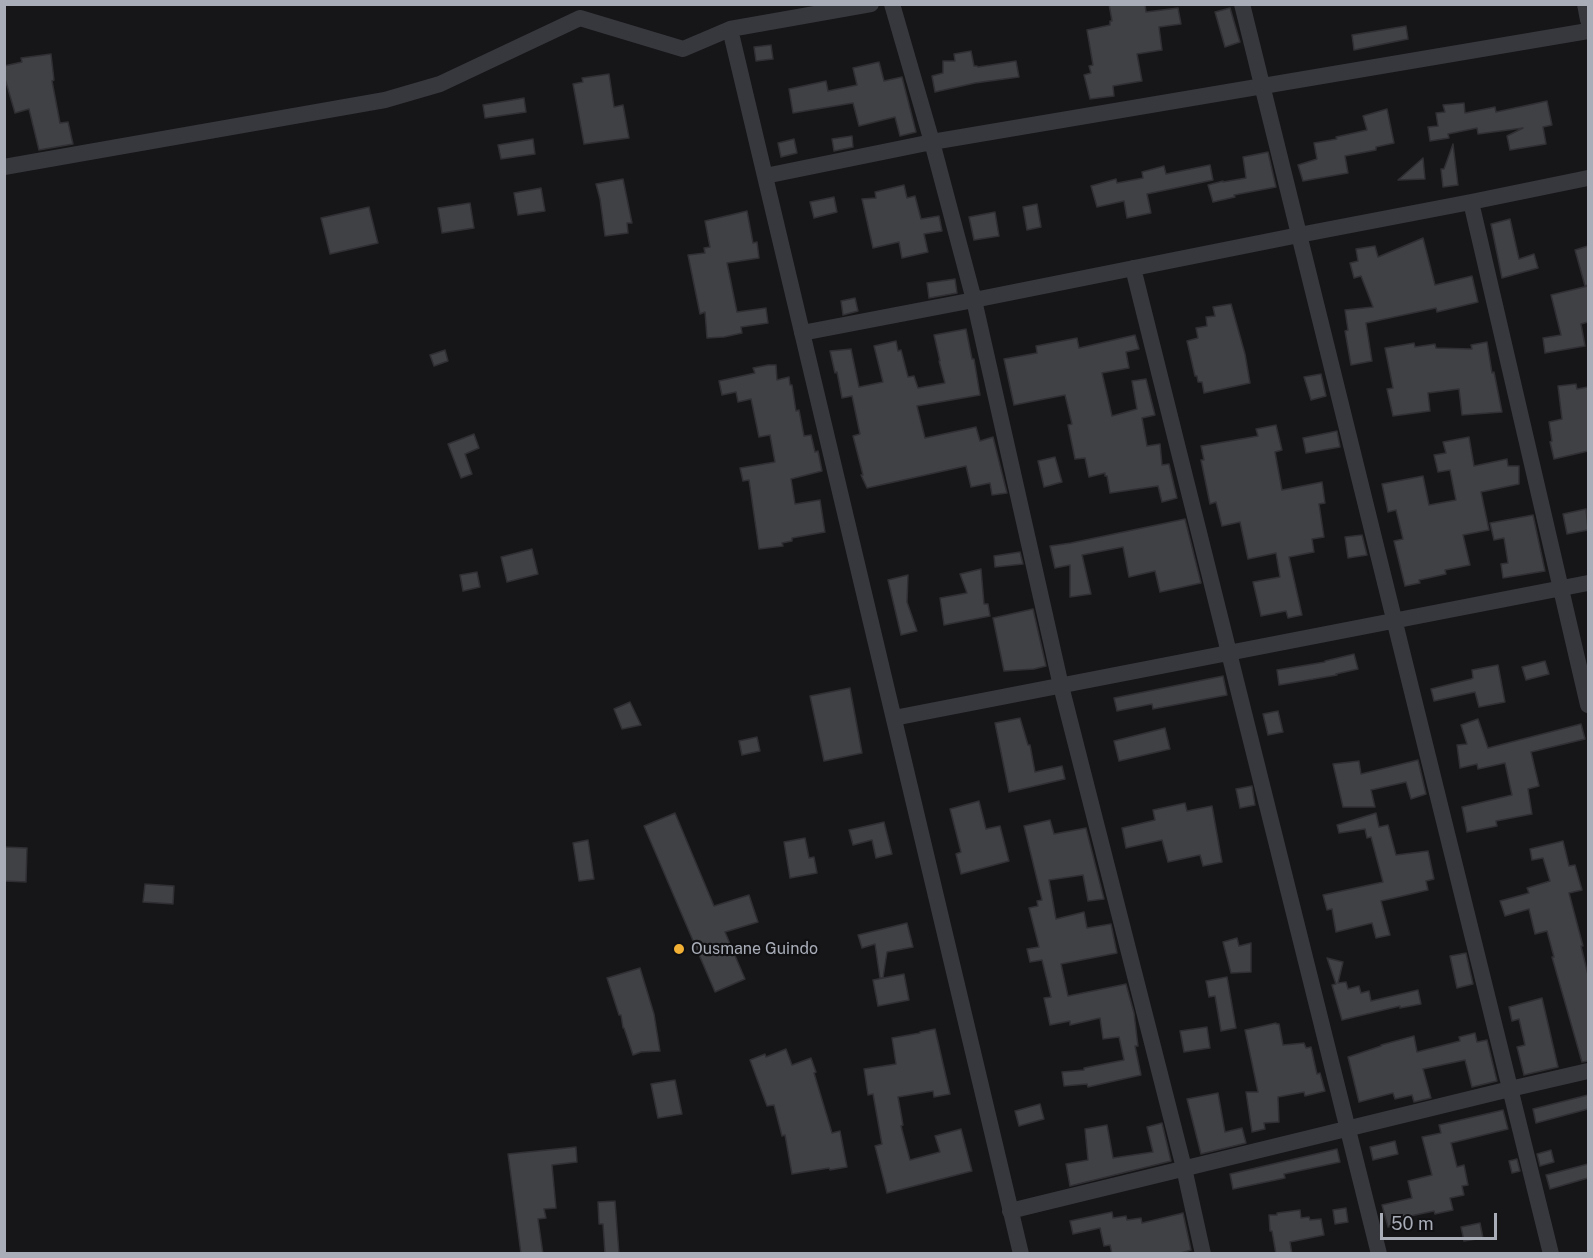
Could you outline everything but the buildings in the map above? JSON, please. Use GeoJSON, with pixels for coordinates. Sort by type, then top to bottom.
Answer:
{"type":"FeatureCollection","features":[{"type":"Feature","properties":{"kind":"street"},"geometry":{"type":"LineString","coordinates":[[4,167],[385,100],[440,84],[580,18],[682,49],[730,29],[871,4]]}},
{"type":"Feature","properties":{"kind":"street"},"geometry":{"type":"LineString","coordinates":[[892,4],[974,300],[1061,686],[1184,1168],[1203,1254]]}},
{"type":"Feature","properties":{"kind":"street"},"geometry":{"type":"LineString","coordinates":[[1242,4],[1551,1254]]}},
{"type":"Feature","properties":{"kind":"street"},"geometry":{"type":"LineString","coordinates":[[1585,4],[1588,20]]}},
{"type":"Feature","properties":{"kind":"street"},"geometry":{"type":"LineString","coordinates":[[730,29],[1021,1254]]}},
{"type":"Feature","properties":{"kind":"street"},"geometry":{"type":"LineString","coordinates":[[765,176],[932,142],[1588,31]]}},
{"type":"Feature","properties":{"kind":"street"},"geometry":{"type":"LineString","coordinates":[[802,333],[1588,178]]}},
{"type":"Feature","properties":{"kind":"street"},"geometry":{"type":"LineString","coordinates":[[1471,202],[1588,705]]}},
{"type":"Feature","properties":{"kind":"street"},"geometry":{"type":"LineString","coordinates":[[1133,268],[1379,1254]]}},
{"type":"Feature","properties":{"kind":"street"},"geometry":{"type":"LineString","coordinates":[[894,718],[1588,583]]}},
{"type":"Feature","properties":{"kind":"street"},"geometry":{"type":"LineString","coordinates":[[1010,1211],[1588,1071]]}},
{"type":"Feature","properties":{"kind":"place","name":"Ousmane Guindo"},"geometry":{"type":"Point","coordinates":[679,949]}}]}
